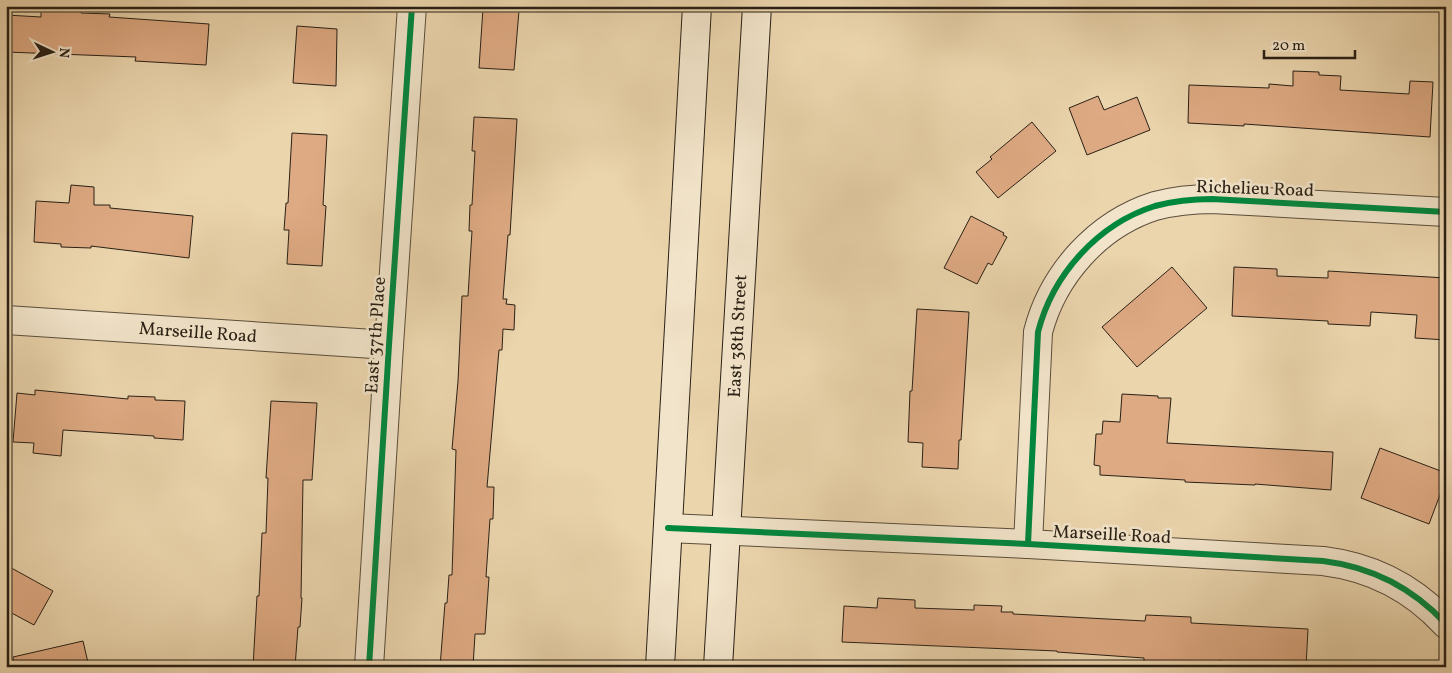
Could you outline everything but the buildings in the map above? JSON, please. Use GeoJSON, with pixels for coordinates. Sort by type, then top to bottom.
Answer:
{"type":"FeatureCollection","features":[{"type":"Feature","properties":{"kind":"street","name":"East 37th Place"},"geometry":{"type":"LineString","coordinates":[[369,667],[412,6]]}},
{"type":"Feature","properties":{"kind":"street"},"geometry":{"type":"LineString","coordinates":[[660,667],[697,6]]}},
{"type":"Feature","properties":{"kind":"street","name":"East 38th Street"},"geometry":{"type":"LineString","coordinates":[[718,667],[756,6]]}},
{"type":"Feature","properties":{"kind":"street","name":"Richelieu Road"},"geometry":{"type":"LineString","coordinates":[[1028,544],[1038,332],[1053,292],[1069,267],[1099,237],[1132,216],[1154,207],[1177,201],[1200,199],[1446,212]]}},
{"type":"Feature","properties":{"kind":"street","name":"Marseille Road"},"geometry":{"type":"LineString","coordinates":[[6,320],[389,345]]}},
{"type":"Feature","properties":{"kind":"street","name":"Marseille Road"},"geometry":{"type":"LineString","coordinates":[[668,528],[1028,544],[1323,561],[1353,565],[1379,575],[1406,589],[1430,607],[1446,624]]}},
{"type":"Feature","properties":{"kind":"cycle path"},"geometry":{"type":"LineString","coordinates":[[369,667],[412,6]]}},
{"type":"Feature","properties":{"kind":"cycle path"},"geometry":{"type":"LineString","coordinates":[[1028,544],[1038,332],[1055,290],[1067,271],[1097,238],[1134,214],[1155,206],[1191,200],[1212,199],[1446,212]]}},
{"type":"Feature","properties":{"kind":"cycle path"},"geometry":{"type":"LineString","coordinates":[[668,528],[1028,544],[1323,561],[1358,568],[1390,581],[1419,599],[1446,624]]}}]}
